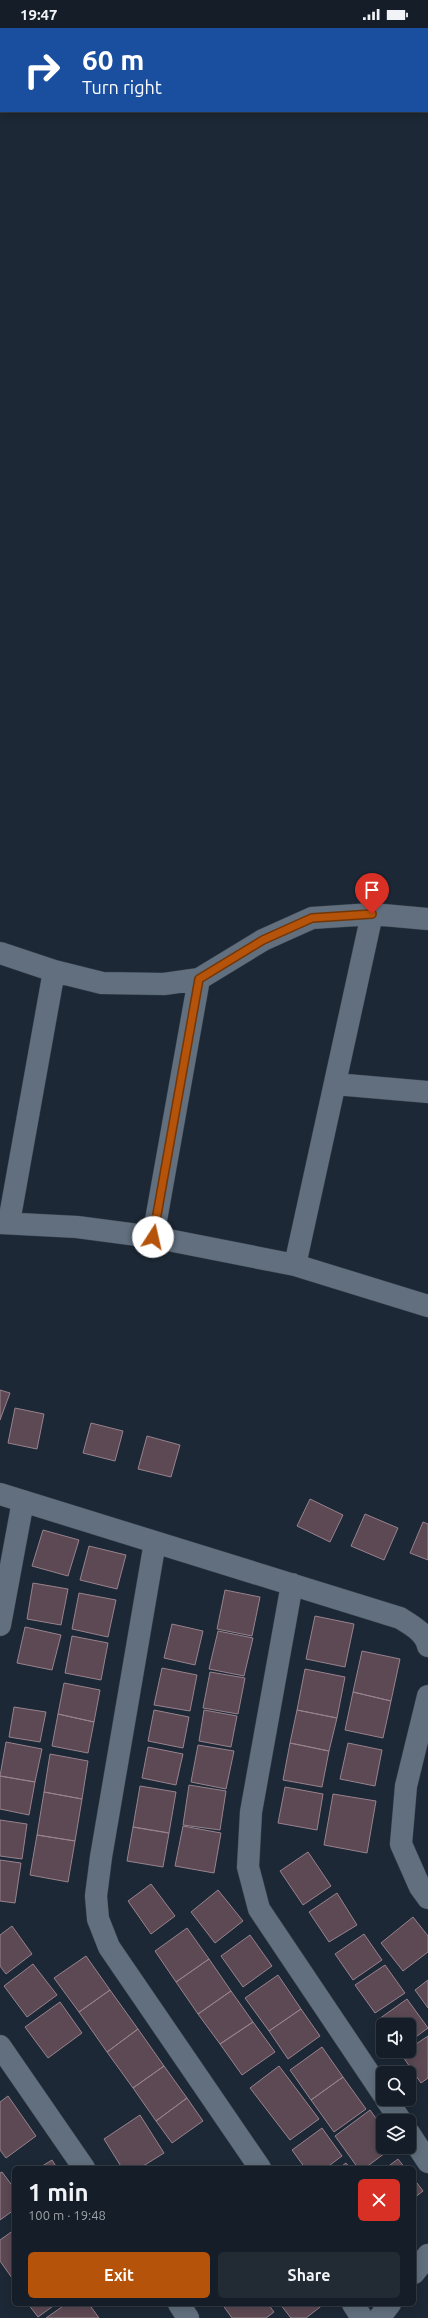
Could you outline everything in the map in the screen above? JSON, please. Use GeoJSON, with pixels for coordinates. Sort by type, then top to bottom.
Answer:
{"type":"FeatureCollection","features":[{"type":"Feature","properties":{"kind":"street"},"geometry":{"type":"LineString","coordinates":[[0,953],[54,971],[102,983],[164,984],[199,979],[263,940],[312,918],[372,914],[428,919]]}},
{"type":"Feature","properties":{"kind":"street"},"geometry":{"type":"LineString","coordinates":[[295,1265],[372,914]]}},
{"type":"Feature","properties":{"kind":"street"},"geometry":{"type":"LineString","coordinates":[[54,971],[4,1222],[77,1227],[153,1237],[295,1265],[428,1306]]}},
{"type":"Feature","properties":{"kind":"street"},"geometry":{"type":"LineString","coordinates":[[153,1237],[199,979]]}},
{"type":"Feature","properties":{"kind":"street"},"geometry":{"type":"LineString","coordinates":[[335,1084],[428,1092]]}},
{"type":"Feature","properties":{"kind":"street"},"geometry":{"type":"LineString","coordinates":[[0,1494],[400,1618],[415,1627],[426,1639],[428,1646]]}},
{"type":"Feature","properties":{"kind":"street"},"geometry":{"type":"LineString","coordinates":[[0,1625],[23,1501]]}},
{"type":"Feature","properties":{"kind":"street"},"geometry":{"type":"LineString","coordinates":[[155,1542],[101,1857],[96,1896],[98,1919],[108,1947],[259,2166]]}},
{"type":"Feature","properties":{"kind":"street"},"geometry":{"type":"LineString","coordinates":[[292,1584],[252,1812],[248,1867],[259,1909],[376,2084]]}},
{"type":"Feature","properties":{"kind":"street"},"geometry":{"type":"LineString","coordinates":[[428,1696],[406,1786],[401,1844],[420,1887],[428,1898]]}},
{"type":"Feature","properties":{"kind":"street"},"geometry":{"type":"LineString","coordinates":[[0,2046],[83,2166]]}},
{"type":"Feature","properties":{"kind":"street"},"geometry":{"type":"LineString","coordinates":[[416,2144],[428,2162]]}},
{"type":"Feature","properties":{"kind":"street"},"geometry":{"type":"LineString","coordinates":[[416,2270],[428,2255]]}},
{"type":"Feature","properties":{"kind":"street"},"geometry":{"type":"LineString","coordinates":[[180,2306],[188,2318]]}},
{"type":"Feature","properties":{"kind":"street"},"geometry":{"type":"LineString","coordinates":[[354,2306],[362,2318]]}},
{"type":"Feature","properties":{"kind":"street"},"geometry":{"type":"LineString","coordinates":[[379,2318],[388,2306]]}},
{"type":"Feature","properties":{"kind":"building"},"geometry":{"type":"Polygon","coordinates":[[[0,1390],[10,1393],[0,1420],[0,1390]]]}},
{"type":"Feature","properties":{"kind":"building"},"geometry":{"type":"Polygon","coordinates":[[[15,1408],[44,1414],[37,1449],[8,1443],[15,1408]]]}},
{"type":"Feature","properties":{"kind":"building"},"geometry":{"type":"Polygon","coordinates":[[[91,1423],[123,1431],[115,1461],[83,1453],[91,1423]]]}},
{"type":"Feature","properties":{"kind":"building"},"geometry":{"type":"Polygon","coordinates":[[[147,1436],[180,1445],[171,1477],[138,1469],[147,1436]]]}},
{"type":"Feature","properties":{"kind":"building"},"geometry":{"type":"Polygon","coordinates":[[[310,1499],[343,1515],[330,1542],[297,1526],[310,1499]]]}},
{"type":"Feature","properties":{"kind":"building"},"geometry":{"type":"Polygon","coordinates":[[[365,1514],[398,1528],[384,1560],[351,1546],[365,1514]]]}},
{"type":"Feature","properties":{"kind":"building"},"geometry":{"type":"Polygon","coordinates":[[[423,1522],[428,1524],[428,1560],[410,1553],[423,1522]]]}},
{"type":"Feature","properties":{"kind":"building"},"geometry":{"type":"Polygon","coordinates":[[[43,1530],[79,1540],[68,1576],[32,1566],[43,1530]]]}},
{"type":"Feature","properties":{"kind":"building"},"geometry":{"type":"Polygon","coordinates":[[[89,1546],[126,1555],[117,1589],[80,1580],[89,1546]]]}},
{"type":"Feature","properties":{"kind":"building"},"geometry":{"type":"Polygon","coordinates":[[[33,1583],[68,1589],[61,1625],[27,1619],[33,1583]]]}},
{"type":"Feature","properties":{"kind":"building"},"geometry":{"type":"Polygon","coordinates":[[[225,1590],[260,1597],[252,1636],[217,1629],[225,1590]]]}},
{"type":"Feature","properties":{"kind":"building"},"geometry":{"type":"Polygon","coordinates":[[[79,1593],[116,1600],[108,1637],[72,1629],[79,1593]]]}},
{"type":"Feature","properties":{"kind":"building"},"geometry":{"type":"Polygon","coordinates":[[[315,1616],[354,1624],[345,1667],[306,1659],[315,1616]]]}},
{"type":"Feature","properties":{"kind":"building"},"geometry":{"type":"Polygon","coordinates":[[[172,1624],[203,1631],[195,1665],[164,1658],[172,1624]]]}},
{"type":"Feature","properties":{"kind":"building"},"geometry":{"type":"Polygon","coordinates":[[[25,1627],[61,1635],[52,1670],[17,1663],[25,1627]]]}},
{"type":"Feature","properties":{"kind":"building"},"geometry":{"type":"Polygon","coordinates":[[[218,1631],[253,1638],[244,1676],[209,1669],[218,1631]]]}},
{"type":"Feature","properties":{"kind":"building"},"geometry":{"type":"Polygon","coordinates":[[[72,1636],[108,1643],[101,1680],[65,1673],[72,1636]]]}},
{"type":"Feature","properties":{"kind":"building"},"geometry":{"type":"Polygon","coordinates":[[[362,1651],[400,1659],[391,1701],[353,1692],[362,1651]]]}},
{"type":"Feature","properties":{"kind":"building"},"geometry":{"type":"Polygon","coordinates":[[[162,1668],[197,1675],[190,1711],[154,1705],[162,1668]]]}},
{"type":"Feature","properties":{"kind":"building"},"geometry":{"type":"Polygon","coordinates":[[[305,1669],[345,1677],[337,1718],[297,1710],[305,1669]]]}},
{"type":"Feature","properties":{"kind":"building"},"geometry":{"type":"Polygon","coordinates":[[[210,1672],[245,1678],[238,1714],[203,1708],[210,1672]]]}},
{"type":"Feature","properties":{"kind":"building"},"geometry":{"type":"Polygon","coordinates":[[[64,1683],[100,1690],[94,1722],[58,1714],[64,1683]]]}},
{"type":"Feature","properties":{"kind":"building"},"geometry":{"type":"Polygon","coordinates":[[[353,1692],[391,1701],[383,1738],[345,1730],[353,1692]]]}},
{"type":"Feature","properties":{"kind":"building"},"geometry":{"type":"Polygon","coordinates":[[[14,1707],[46,1712],[40,1742],[9,1737],[14,1707]]]}},
{"type":"Feature","properties":{"kind":"building"},"geometry":{"type":"Polygon","coordinates":[[[154,1710],[189,1717],[183,1748],[148,1741],[154,1710]]]}},
{"type":"Feature","properties":{"kind":"building"},"geometry":{"type":"Polygon","coordinates":[[[204,1710],[237,1716],[231,1747],[199,1741],[204,1710]]]}},
{"type":"Feature","properties":{"kind":"building"},"geometry":{"type":"Polygon","coordinates":[[[297,1710],[337,1718],[329,1751],[290,1743],[297,1710]]]}},
{"type":"Feature","properties":{"kind":"building"},"geometry":{"type":"Polygon","coordinates":[[[58,1714],[94,1722],[88,1753],[52,1746],[58,1714]]]}},
{"type":"Feature","properties":{"kind":"building"},"geometry":{"type":"Polygon","coordinates":[[[6,1742],[42,1749],[35,1782],[0,1776],[6,1742]]]}},
{"type":"Feature","properties":{"kind":"building"},"geometry":{"type":"Polygon","coordinates":[[[290,1743],[329,1751],[322,1787],[283,1780],[290,1743]]]}},
{"type":"Feature","properties":{"kind":"building"},"geometry":{"type":"Polygon","coordinates":[[[348,1743],[382,1750],[375,1786],[340,1779],[348,1743]]]}},
{"type":"Feature","properties":{"kind":"building"},"geometry":{"type":"Polygon","coordinates":[[[198,1745],[234,1751],[226,1789],[191,1782],[198,1745]]]}},
{"type":"Feature","properties":{"kind":"building"},"geometry":{"type":"Polygon","coordinates":[[[148,1747],[183,1754],[176,1785],[142,1778],[148,1747]]]}},
{"type":"Feature","properties":{"kind":"building"},"geometry":{"type":"Polygon","coordinates":[[[50,1754],[88,1761],[82,1799],[44,1792],[50,1754]]]}},
{"type":"Feature","properties":{"kind":"building"},"geometry":{"type":"Polygon","coordinates":[[[0,1776],[35,1782],[29,1815],[0,1809],[0,1776]]]}},
{"type":"Feature","properties":{"kind":"building"},"geometry":{"type":"Polygon","coordinates":[[[189,1785],[226,1791],[220,1830],[183,1825],[189,1785]]]}},
{"type":"Feature","properties":{"kind":"building"},"geometry":{"type":"Polygon","coordinates":[[[140,1786],[176,1792],[169,1833],[133,1827],[140,1786]]]}},
{"type":"Feature","properties":{"kind":"building"},"geometry":{"type":"Polygon","coordinates":[[[285,1787],[323,1794],[317,1830],[278,1823],[285,1787]]]}},
{"type":"Feature","properties":{"kind":"building"},"geometry":{"type":"Polygon","coordinates":[[[44,1792],[82,1799],[75,1841],[37,1835],[44,1792]]]}},
{"type":"Feature","properties":{"kind":"building"},"geometry":{"type":"Polygon","coordinates":[[[333,1794],[376,1801],[367,1853],[324,1845],[333,1794]]]}},
{"type":"Feature","properties":{"kind":"building"},"geometry":{"type":"Polygon","coordinates":[[[0,1820],[27,1824],[22,1859],[0,1856],[0,1820]]]}},
{"type":"Feature","properties":{"kind":"building"},"geometry":{"type":"Polygon","coordinates":[[[183,1826],[221,1833],[214,1873],[175,1866],[183,1826]]]}},
{"type":"Feature","properties":{"kind":"building"},"geometry":{"type":"Polygon","coordinates":[[[133,1827],[169,1833],[163,1867],[127,1861],[133,1827]]]}},
{"type":"Feature","properties":{"kind":"building"},"geometry":{"type":"Polygon","coordinates":[[[37,1835],[75,1841],[68,1882],[30,1875],[37,1835]]]}},
{"type":"Feature","properties":{"kind":"building"},"geometry":{"type":"Polygon","coordinates":[[[308,1852],[331,1886],[303,1905],[280,1871],[308,1852]]]}},
{"type":"Feature","properties":{"kind":"building"},"geometry":{"type":"Polygon","coordinates":[[[0,1860],[21,1863],[15,1903],[0,1901],[0,1860]]]}},
{"type":"Feature","properties":{"kind":"building"},"geometry":{"type":"Polygon","coordinates":[[[151,1884],[175,1916],[151,1934],[128,1901],[151,1884]]]}},
{"type":"Feature","properties":{"kind":"building"},"geometry":{"type":"Polygon","coordinates":[[[218,1890],[243,1921],[215,1943],[191,1912],[218,1890]]]}},
{"type":"Feature","properties":{"kind":"building"},"geometry":{"type":"Polygon","coordinates":[[[337,1893],[357,1925],[329,1942],[309,1912],[337,1893]]]}},
{"type":"Feature","properties":{"kind":"building"},"geometry":{"type":"Polygon","coordinates":[[[413,1917],[428,1936],[428,1952],[403,1971],[381,1943],[413,1917]]]}},
{"type":"Feature","properties":{"kind":"building"},"geometry":{"type":"Polygon","coordinates":[[[12,1926],[32,1954],[6,1974],[0,1966],[0,1935],[12,1926]]]}},
{"type":"Feature","properties":{"kind":"building"},"geometry":{"type":"Polygon","coordinates":[[[187,1928],[209,1959],[176,1982],[155,1951],[187,1928]]]}},
{"type":"Feature","properties":{"kind":"building"},"geometry":{"type":"Polygon","coordinates":[[[364,1934],[382,1960],[353,1980],[335,1954],[364,1934]]]}},
{"type":"Feature","properties":{"kind":"building"},"geometry":{"type":"Polygon","coordinates":[[[250,1935],[272,1966],[243,1987],[221,1956],[250,1935]]]}},
{"type":"Feature","properties":{"kind":"building"},"geometry":{"type":"Polygon","coordinates":[[[86,1956],[110,1990],[79,2012],[54,1978],[86,1956]]]}},
{"type":"Feature","properties":{"kind":"building"},"geometry":{"type":"Polygon","coordinates":[[[209,1959],[231,1991],[198,2014],[176,1982],[209,1959]]]}},
{"type":"Feature","properties":{"kind":"building"},"geometry":{"type":"Polygon","coordinates":[[[33,1964],[57,1995],[27,2017],[4,1986],[33,1964]]]}},
{"type":"Feature","properties":{"kind":"building"},"geometry":{"type":"Polygon","coordinates":[[[385,1965],[405,1993],[375,2013],[355,1985],[385,1965]]]}},
{"type":"Feature","properties":{"kind":"building"},"geometry":{"type":"Polygon","coordinates":[[[278,1975],[301,2009],[269,2031],[245,1998],[278,1975]]]}},
{"type":"Feature","properties":{"kind":"building"},"geometry":{"type":"Polygon","coordinates":[[[428,1980],[428,2008],[415,1990],[428,1980]]]}},
{"type":"Feature","properties":{"kind":"building"},"geometry":{"type":"Polygon","coordinates":[[[110,1990],[138,2029],[107,2052],[79,2012],[110,1990]]]}},
{"type":"Feature","properties":{"kind":"building"},"geometry":{"type":"Polygon","coordinates":[[[231,1991],[253,2022],[220,2044],[198,2014],[231,1991]]]}},
{"type":"Feature","properties":{"kind":"building"},"geometry":{"type":"Polygon","coordinates":[[[407,1999],[428,2028],[416,2037],[416,2018],[380,2018],[407,1999]]]}},
{"type":"Feature","properties":{"kind":"building"},"geometry":{"type":"Polygon","coordinates":[[[60,2002],[82,2033],[48,2058],[25,2027],[60,2002]]]}},
{"type":"Feature","properties":{"kind":"building"},"geometry":{"type":"Polygon","coordinates":[[[301,2009],[320,2036],[288,2059],[269,2031],[301,2009]]]}},
{"type":"Feature","properties":{"kind":"building"},"geometry":{"type":"Polygon","coordinates":[[[253,2022],[275,2052],[242,2075],[220,2044],[253,2022]]]}},
{"type":"Feature","properties":{"kind":"building"},"geometry":{"type":"Polygon","coordinates":[[[138,2029],[164,2066],[133,2088],[107,2052],[138,2029]]]}},
{"type":"Feature","properties":{"kind":"building"},"geometry":{"type":"Polygon","coordinates":[[[428,2036],[428,2078],[421,2083],[416,2076],[416,2066],[409,2066],[404,2058],[416,2058],[416,2044],[428,2036]]]}},
{"type":"Feature","properties":{"kind":"building"},"geometry":{"type":"Polygon","coordinates":[[[322,2047],[343,2077],[311,2100],[290,2070],[322,2047]]]}},
{"type":"Feature","properties":{"kind":"building"},"geometry":{"type":"Polygon","coordinates":[[[164,2066],[187,2098],[156,2121],[133,2088],[164,2066]]]}},
{"type":"Feature","properties":{"kind":"building"},"geometry":{"type":"Polygon","coordinates":[[[279,2066],[319,2119],[290,2140],[250,2088],[279,2066]]]}},
{"type":"Feature","properties":{"kind":"building"},"geometry":{"type":"Polygon","coordinates":[[[343,2077],[366,2109],[334,2132],[311,2100],[343,2077]]]}},
{"type":"Feature","properties":{"kind":"building"},"geometry":{"type":"Polygon","coordinates":[[[8,2096],[36,2136],[6,2158],[0,2150],[0,2102],[8,2096]]]}},
{"type":"Feature","properties":{"kind":"building"},"geometry":{"type":"Polygon","coordinates":[[[187,2098],[203,2121],[172,2143],[156,2121],[187,2098]]]}},
{"type":"Feature","properties":{"kind":"building"},"geometry":{"type":"Polygon","coordinates":[[[370,2110],[376,2118],[376,2154],[384,2154],[368,2166],[357,2166],[335,2136],[370,2110]]]}},
{"type":"Feature","properties":{"kind":"building"},"geometry":{"type":"Polygon","coordinates":[[[140,2115],[164,2153],[143,2166],[121,2166],[104,2139],[140,2115]]]}},
{"type":"Feature","properties":{"kind":"building"},"geometry":{"type":"Polygon","coordinates":[[[322,2128],[342,2156],[329,2166],[304,2166],[292,2150],[322,2128]]]}},
{"type":"Feature","properties":{"kind":"building"},"geometry":{"type":"Polygon","coordinates":[[[398,2159],[403,2166],[389,2166],[398,2159]]]}},
{"type":"Feature","properties":{"kind":"building"},"geometry":{"type":"Polygon","coordinates":[[[52,2160],[56,2166],[42,2166],[52,2160]]]}},
{"type":"Feature","properties":{"kind":"building"},"geometry":{"type":"Polygon","coordinates":[[[2,2172],[12,2185],[12,2211],[0,2220],[0,2173],[2,2172]]]}},
{"type":"Feature","properties":{"kind":"building"},"geometry":{"type":"Polygon","coordinates":[[[416,2182],[423,2191],[416,2196],[416,2182]]]}},
{"type":"Feature","properties":{"kind":"building"},"geometry":{"type":"Polygon","coordinates":[[[12,2231],[12,2278],[0,2261],[0,2240],[12,2231]]]}},
{"type":"Feature","properties":{"kind":"building"},"geometry":{"type":"Polygon","coordinates":[[[30,2306],[53,2306],[38,2317],[30,2306]]]}},
{"type":"Feature","properties":{"kind":"building"},"geometry":{"type":"Polygon","coordinates":[[[63,2306],[90,2306],[99,2318],[46,2318],[63,2306]]]}},
{"type":"Feature","properties":{"kind":"building"},"geometry":{"type":"Polygon","coordinates":[[[223,2306],[270,2306],[274,2312],[266,2318],[232,2318],[223,2306]]]}},
{"type":"Feature","properties":{"kind":"building"},"geometry":{"type":"Polygon","coordinates":[[[282,2306],[321,2306],[306,2318],[291,2318],[282,2306]]]}},
{"type":"Feature","properties":{"kind":"route"},"geometry":{"type":"LineString","coordinates":[[153,1237],[199,979],[263,940],[312,918],[372,914]]}}]}
